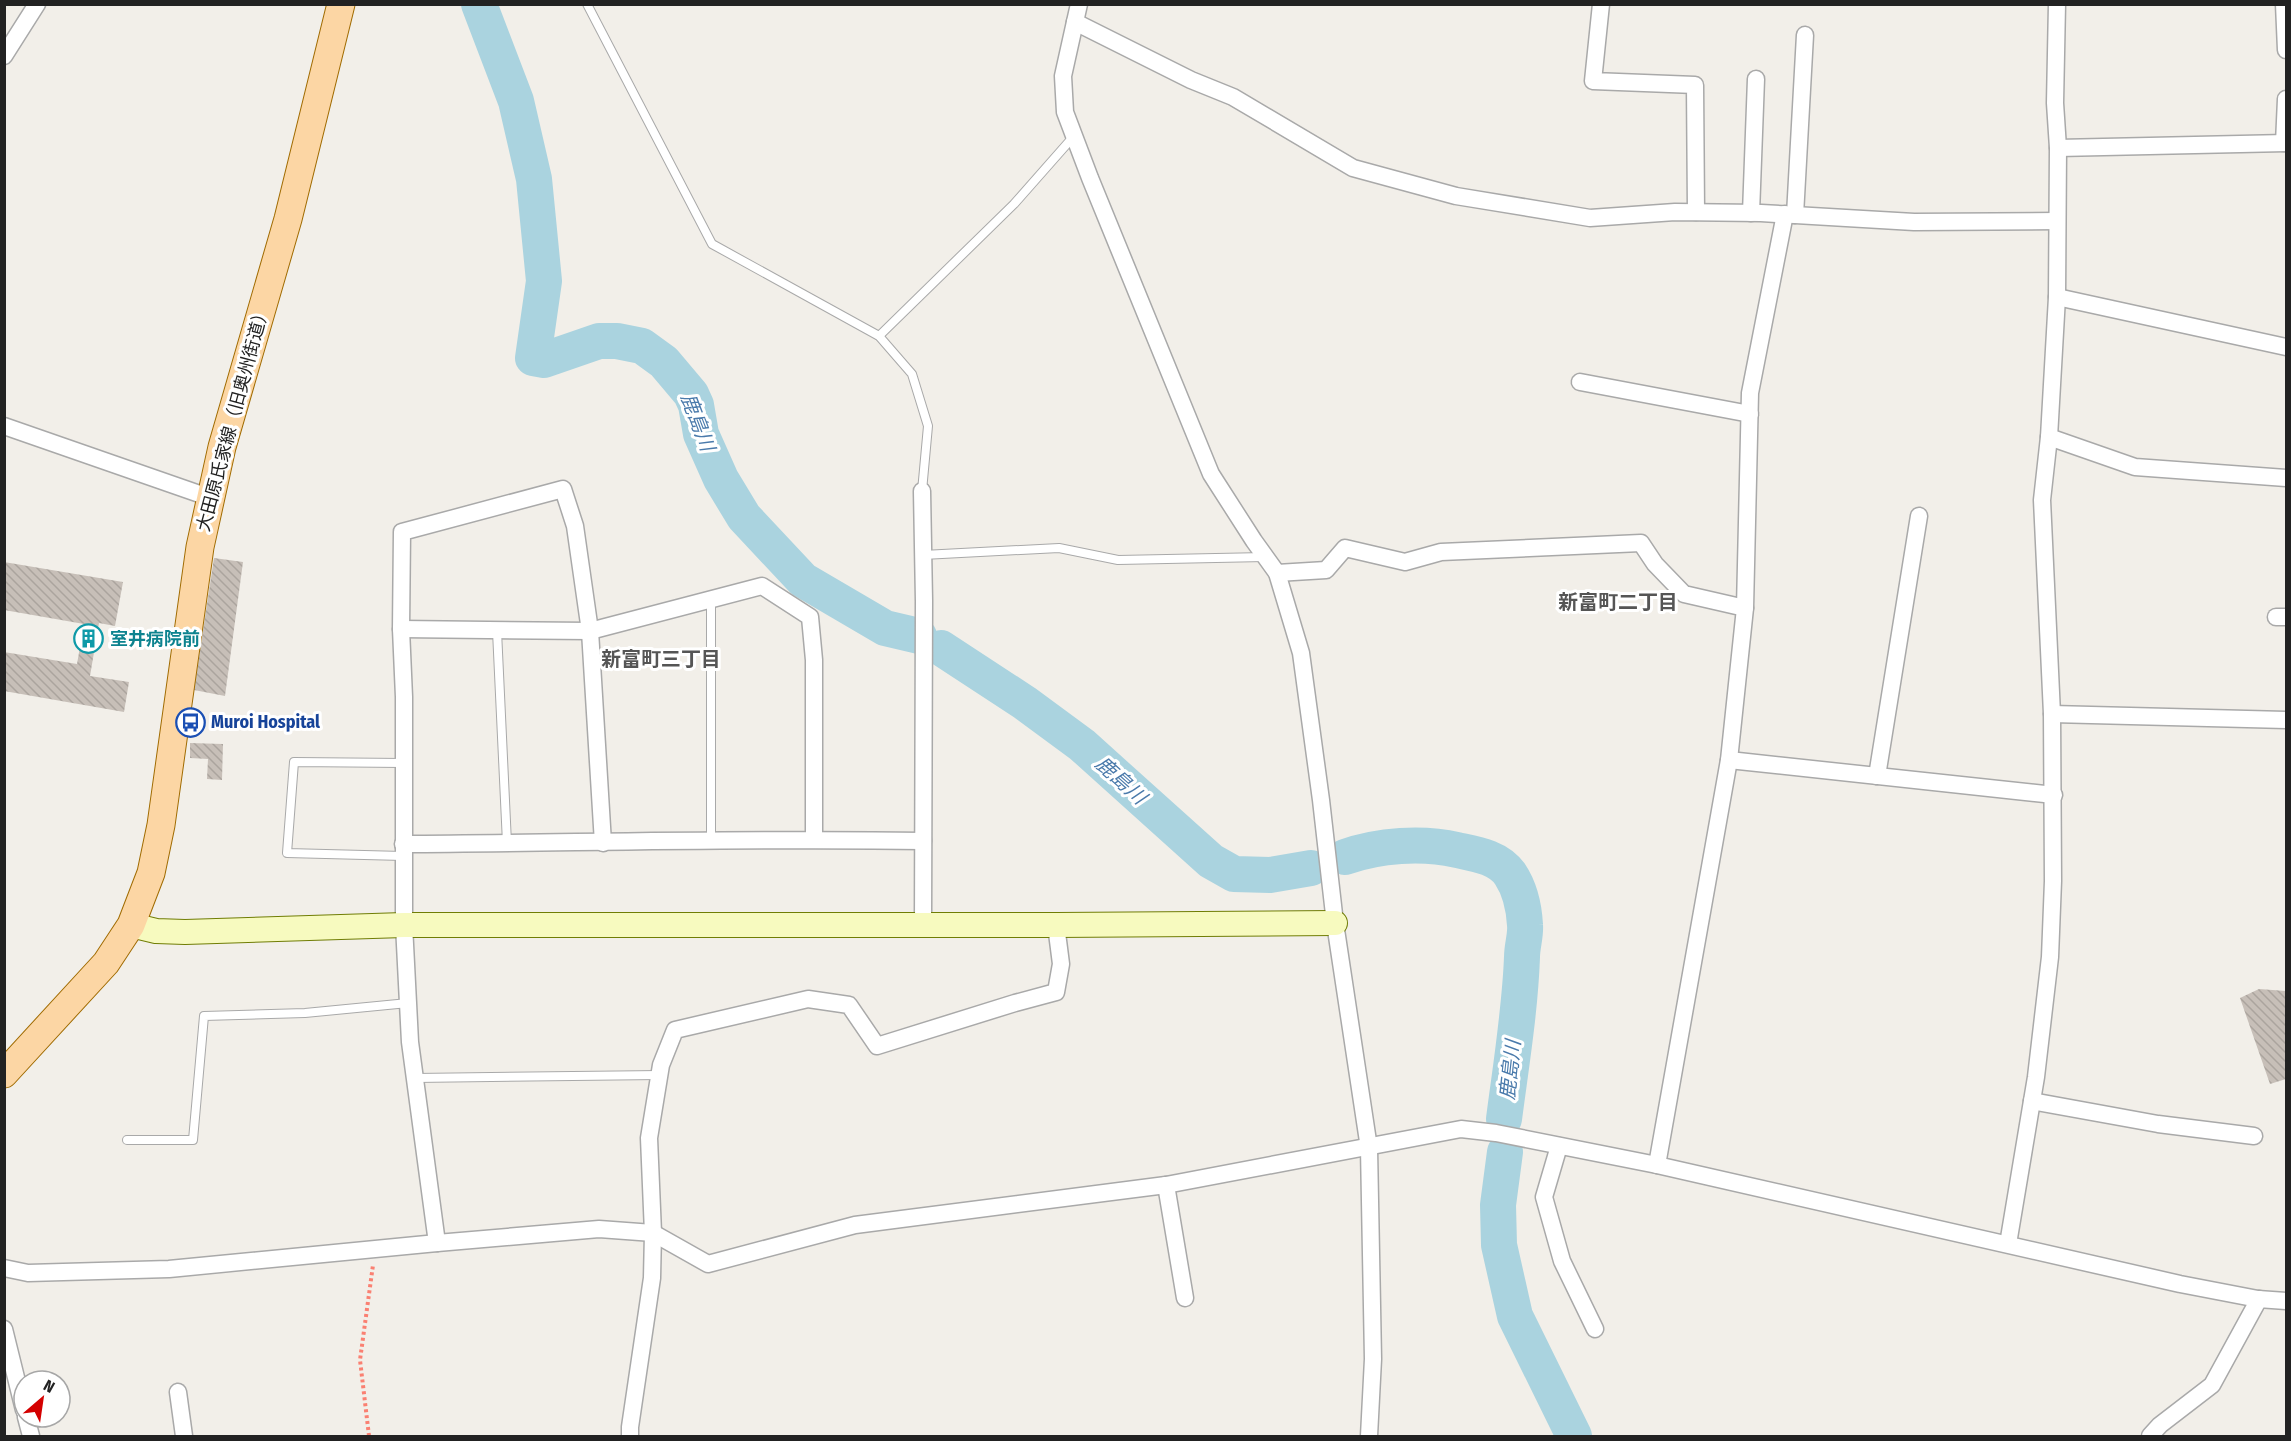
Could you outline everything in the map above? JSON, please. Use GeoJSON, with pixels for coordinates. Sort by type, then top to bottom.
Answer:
{"type":"FeatureCollection","features":[{"type":"Feature","properties":{"kind":"main road","name":"大田原氏家線（旧奥州街道）"},"geometry":{"type":"LineString","coordinates":[[4,1074],[106,963],[131,926],[157,851],[200,547],[233,404],[288,219],[341,4]]}},
{"type":"Feature","properties":{"kind":"street"},"geometry":{"type":"LineString","coordinates":[[4,56],[38,4]]}},
{"type":"Feature","properties":{"kind":"street"},"geometry":{"type":"LineString","coordinates":[[1079,4],[1063,76],[1065,111],[1211,474],[1276,573],[1301,653],[1335,922],[1369,1148],[1373,1359],[1369,1437]]}},
{"type":"Feature","properties":{"kind":"street"},"geometry":{"type":"LineString","coordinates":[[1601,4],[1593,81],[1695,86],[1696,212]]}},
{"type":"Feature","properties":{"kind":"street"},"geometry":{"type":"LineString","coordinates":[[2008,1244],[2032,1101],[2050,957],[2054,795],[2042,500],[2049,437],[2057,297],[2058,148],[2055,103],[2057,4]]}},
{"type":"Feature","properties":{"kind":"street"},"geometry":{"type":"LineString","coordinates":[[2284,4],[2286,50]]}},
{"type":"Feature","properties":{"kind":"street"},"geometry":{"type":"LineString","coordinates":[[1075,22],[1191,80],[1233,97],[1353,168],[1456,195],[1590,218],[1696,212],[1914,222],[2057,221]]}},
{"type":"Feature","properties":{"kind":"street"},"geometry":{"type":"LineString","coordinates":[[1657,1165],[1729,760],[1745,608],[1750,393],[1790,215],[1804,35]]}},
{"type":"Feature","properties":{"kind":"street"},"geometry":{"type":"LineString","coordinates":[[1751,213],[1756,79]]}},
{"type":"Feature","properties":{"kind":"street"},"geometry":{"type":"LineString","coordinates":[[2058,148],[2285,143],[2286,99]]}},
{"type":"Feature","properties":{"kind":"street"},"geometry":{"type":"LineString","coordinates":[[2057,297],[2286,347]]}},
{"type":"Feature","properties":{"kind":"street"},"geometry":{"type":"LineString","coordinates":[[1580,382],[1750,414]]}},
{"type":"Feature","properties":{"kind":"street"},"geometry":{"type":"LineString","coordinates":[[4,426],[211,498]]}},
{"type":"Feature","properties":{"kind":"street"},"geometry":{"type":"LineString","coordinates":[[2049,437],[2135,467],[2286,478]]}},
{"type":"Feature","properties":{"kind":"street"},"geometry":{"type":"LineString","coordinates":[[437,1243],[410,1042],[404,925],[402,532],[563,489],[575,526],[590,631],[603,843]]}},
{"type":"Feature","properties":{"kind":"street"},"geometry":{"type":"LineString","coordinates":[[922,491],[923,924]]}},
{"type":"Feature","properties":{"kind":"street"},"geometry":{"type":"LineString","coordinates":[[1877,776],[1919,516]]}},
{"type":"Feature","properties":{"kind":"street"},"geometry":{"type":"LineString","coordinates":[[1276,573],[1326,570],[1345,548],[1405,562],[1441,552],[1641,543],[1656,564],[1684,594],[1745,608]]}},
{"type":"Feature","properties":{"kind":"street"},"geometry":{"type":"LineString","coordinates":[[401,629],[590,631],[762,586],[810,617],[814,660],[813,839]]}},
{"type":"Feature","properties":{"kind":"street"},"geometry":{"type":"LineString","coordinates":[[2052,714],[2286,720]]}},
{"type":"Feature","properties":{"kind":"street"},"geometry":{"type":"LineString","coordinates":[[1729,760],[2054,795]]}},
{"type":"Feature","properties":{"kind":"street"},"geometry":{"type":"LineString","coordinates":[[403,850],[507,843],[813,839],[923,841]]}},
{"type":"Feature","properties":{"kind":"street"},"geometry":{"type":"LineString","coordinates":[[131,926],[156,931],[185,932],[404,925],[1056,925],[1335,922]]}},
{"type":"Feature","properties":{"kind":"street"},"geometry":{"type":"LineString","coordinates":[[630,1437],[637,1368],[652,1278],[653,1233],[649,1138],[662,1065],[675,1030],[808,999],[849,1005],[877,1046],[1056,992],[1061,964],[1056,925]]}},
{"type":"Feature","properties":{"kind":"street"},"geometry":{"type":"LineString","coordinates":[[2032,1101],[2158,1124],[2254,1136]]}},
{"type":"Feature","properties":{"kind":"street"},"geometry":{"type":"LineString","coordinates":[[4,1268],[28,1273],[169,1269],[599,1230],[653,1233],[708,1264],[855,1225],[1166,1185],[1461,1129],[1657,1165],[2180,1284],[2259,1299],[2286,1300]]}},
{"type":"Feature","properties":{"kind":"street"},"geometry":{"type":"LineString","coordinates":[[1559,1146],[1544,1197],[1562,1261],[1595,1329]]}},
{"type":"Feature","properties":{"kind":"street"},"geometry":{"type":"LineString","coordinates":[[1166,1185],[1185,1299]]}},
{"type":"Feature","properties":{"kind":"street"},"geometry":{"type":"LineString","coordinates":[[2150,1437],[2160,1425],[2212,1385],[2259,1299]]}},
{"type":"Feature","properties":{"kind":"street"},"geometry":{"type":"LineString","coordinates":[[4,1329],[14,1369]]}},
{"type":"Feature","properties":{"kind":"street"},"geometry":{"type":"LineString","coordinates":[[178,1392],[184,1437]]}},
{"type":"Feature","properties":{"kind":"lane"},"geometry":{"type":"LineString","coordinates":[[587,4],[712,244],[879,336],[912,374],[928,426],[922,491]]}},
{"type":"Feature","properties":{"kind":"lane"},"geometry":{"type":"LineString","coordinates":[[879,336],[1014,204],[1074,136]]}},
{"type":"Feature","properties":{"kind":"lane"},"geometry":{"type":"LineString","coordinates":[[923,555],[1059,548],[1118,560],[1265,557]]}},
{"type":"Feature","properties":{"kind":"lane"},"geometry":{"type":"LineString","coordinates":[[711,598],[711,841]]}},
{"type":"Feature","properties":{"kind":"lane"},"geometry":{"type":"LineString","coordinates":[[497,631],[507,843]]}},
{"type":"Feature","properties":{"kind":"lane"},"geometry":{"type":"LineString","coordinates":[[403,850],[287,853],[294,762],[404,763]]}},
{"type":"Feature","properties":{"kind":"lane"},"geometry":{"type":"LineString","coordinates":[[127,1140],[193,1140],[204,1016],[305,1013],[408,1003]]}},
{"type":"Feature","properties":{"kind":"lane"},"geometry":{"type":"LineString","coordinates":[[415,1078],[660,1075]]}},
{"type":"Feature","properties":{"kind":"path"},"geometry":{"type":"LineString","coordinates":[[369,1437],[360,1360],[375,1249]]}},
{"type":"Feature","properties":{"kind":"building"},"geometry":{"type":"Polygon","coordinates":[[[214,558],[243,562],[225,696],[194,690],[214,558]]]}},
{"type":"Feature","properties":{"kind":"building","name":"室井病院前"},"geometry":{"type":"Polygon","coordinates":[[[4,562],[123,582],[115,626],[99,623],[90,676],[129,682],[124,712],[4,691],[4,652],[77,664],[84,624],[4,610],[4,562]]]}},
{"type":"Feature","properties":{"kind":"building"},"geometry":{"type":"Polygon","coordinates":[[[190,743],[223,744],[222,780],[207,779],[208,759],[190,758],[190,743]]]}},
{"type":"Feature","properties":{"kind":"building"},"geometry":{"type":"Polygon","coordinates":[[[2259,989],[2286,991],[2286,1079],[2270,1084],[2240,998],[2259,989]]]}},
{"type":"Feature","properties":{"kind":"waterway","name":"鹿島川"},"geometry":{"type":"LineString","coordinates":[[479,4],[516,101],[534,179],[544,281],[533,358],[544,360],[599,341],[617,341],[642,346],[664,362],[691,394],[696,405],[701,434],[721,479],[744,517],[803,580],[885,628],[919,636]]}},
{"type":"Feature","properties":{"kind":"waterway","name":"鹿島川"},"geometry":{"type":"LineString","coordinates":[[941,648],[1025,703],[1082,745],[1211,861],[1234,874],[1270,875],[1311,868]]}},
{"type":"Feature","properties":{"kind":"waterway","name":"鹿島川"},"geometry":{"type":"LineString","coordinates":[[1345,857],[1386,847],[1430,846],[1486,857],[1505,868],[1510,874],[1521,898],[1525,929],[1517,1018],[1504,1119]]}},
{"type":"Feature","properties":{"kind":"waterway","name":"鹿島川"},"geometry":{"type":"LineString","coordinates":[[1505,1152],[1498,1205],[1499,1245],[1515,1316],[1574,1436]]}},
{"type":"Feature","properties":{"kind":"place","name":"室井病院前"},"geometry":{"type":"Point","coordinates":[89,639]}},
{"type":"Feature","properties":{"kind":"place","name":"Muroi Hospital"},"geometry":{"type":"Point","coordinates":[190,722]}},
{"type":"Feature","properties":{"kind":"district","name":"新富町二丁目"},"geometry":{"type":"Point","coordinates":[1618,602]}},
{"type":"Feature","properties":{"kind":"district","name":"新富町三丁目"},"geometry":{"type":"Point","coordinates":[661,659]}}]}
